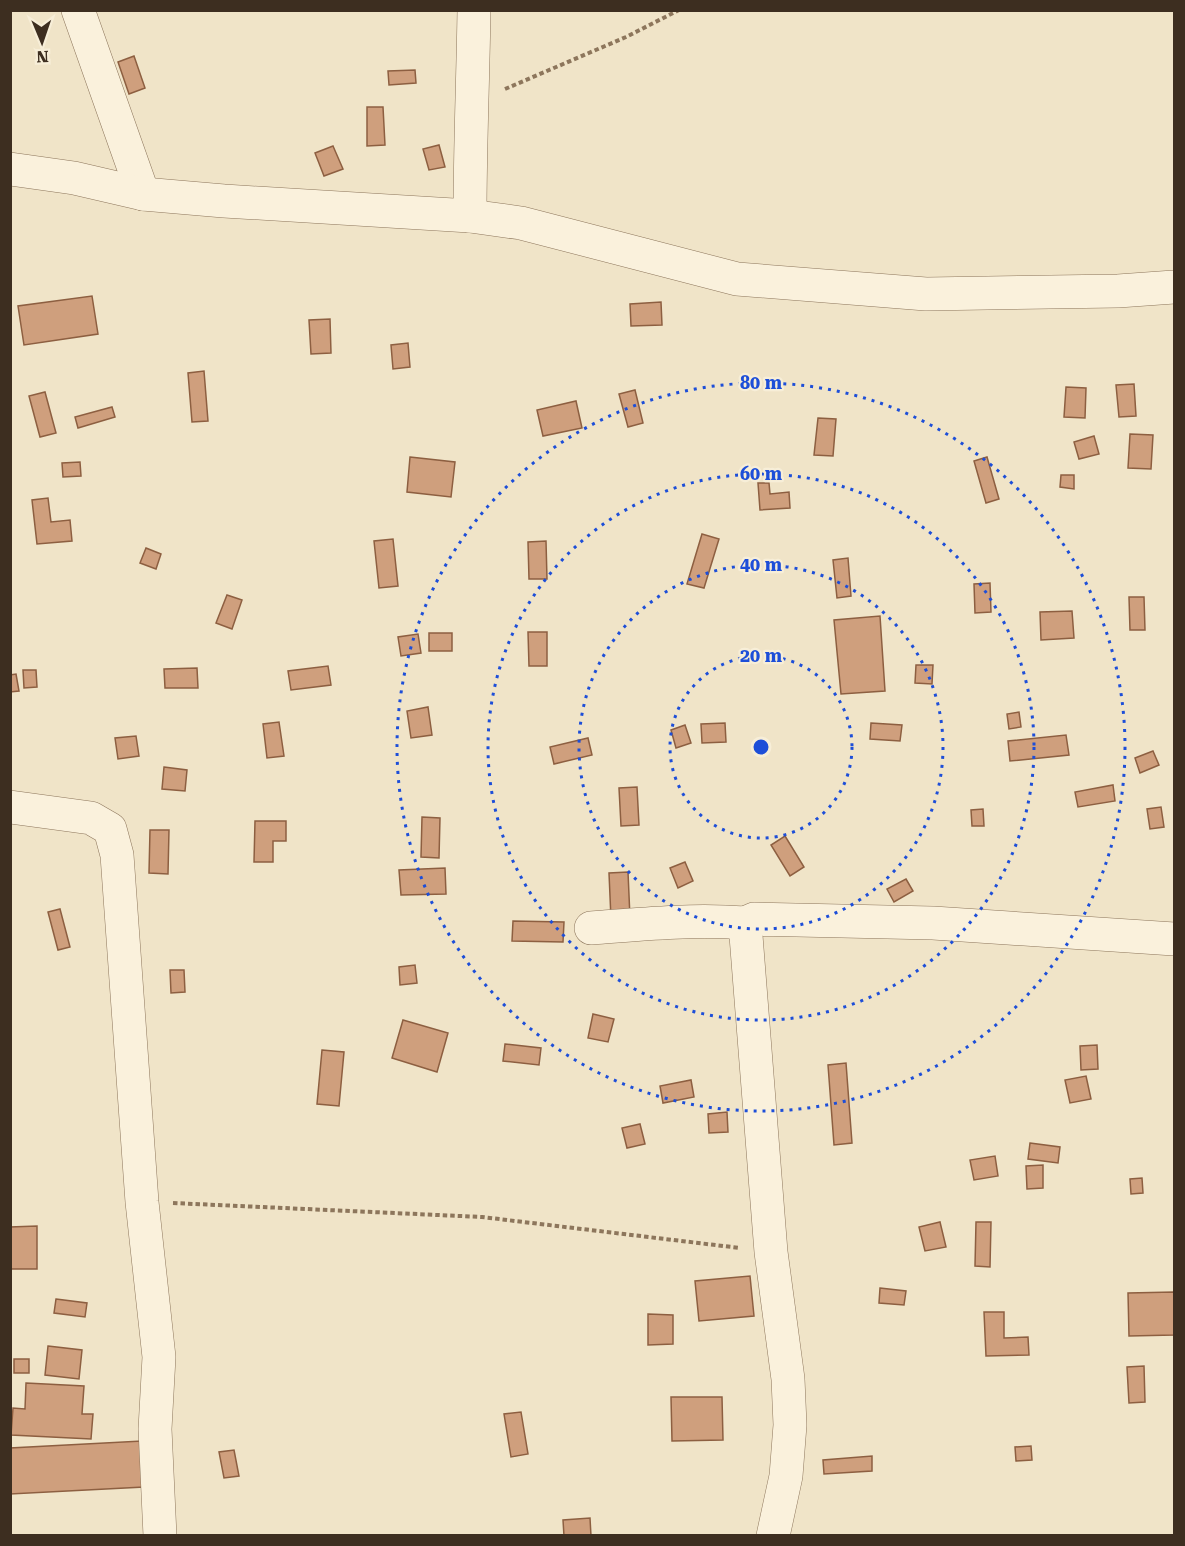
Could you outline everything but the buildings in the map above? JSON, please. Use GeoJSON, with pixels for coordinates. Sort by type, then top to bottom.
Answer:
{"type":"FeatureCollection","features":[{"type":"Feature","properties":{"kind":"street"},"geometry":{"type":"LineString","coordinates":[[78,10],[142,194]]}},
{"type":"Feature","properties":{"kind":"street"},"geometry":{"type":"LineString","coordinates":[[470,216],[474,10]]}},
{"type":"Feature","properties":{"kind":"street"},"geometry":{"type":"LineString","coordinates":[[10,169],[74,178],[142,194],[470,216],[521,223],[737,279],[926,294],[1118,291],[1174,286]]}},
{"type":"Feature","properties":{"kind":"street"},"geometry":{"type":"LineString","coordinates":[[10,807],[91,818],[110,829],[117,855],[142,1202],[159,1357],[155,1430],[160,1536]]}},
{"type":"Feature","properties":{"kind":"street"},"geometry":{"type":"LineString","coordinates":[[591,928],[713,921],[745,923],[754,919],[933,923],[1174,939]]}},
{"type":"Feature","properties":{"kind":"street"},"geometry":{"type":"LineString","coordinates":[[745,923],[771,1252],[788,1379],[790,1425],[786,1476],[773,1536]]}},
{"type":"Feature","properties":{"kind":"path"},"geometry":{"type":"LineString","coordinates":[[473,101],[605,46],[679,10]]}},
{"type":"Feature","properties":{"kind":"path"},"geometry":{"type":"LineString","coordinates":[[142,1202],[482,1217],[771,1252]]}}]}
